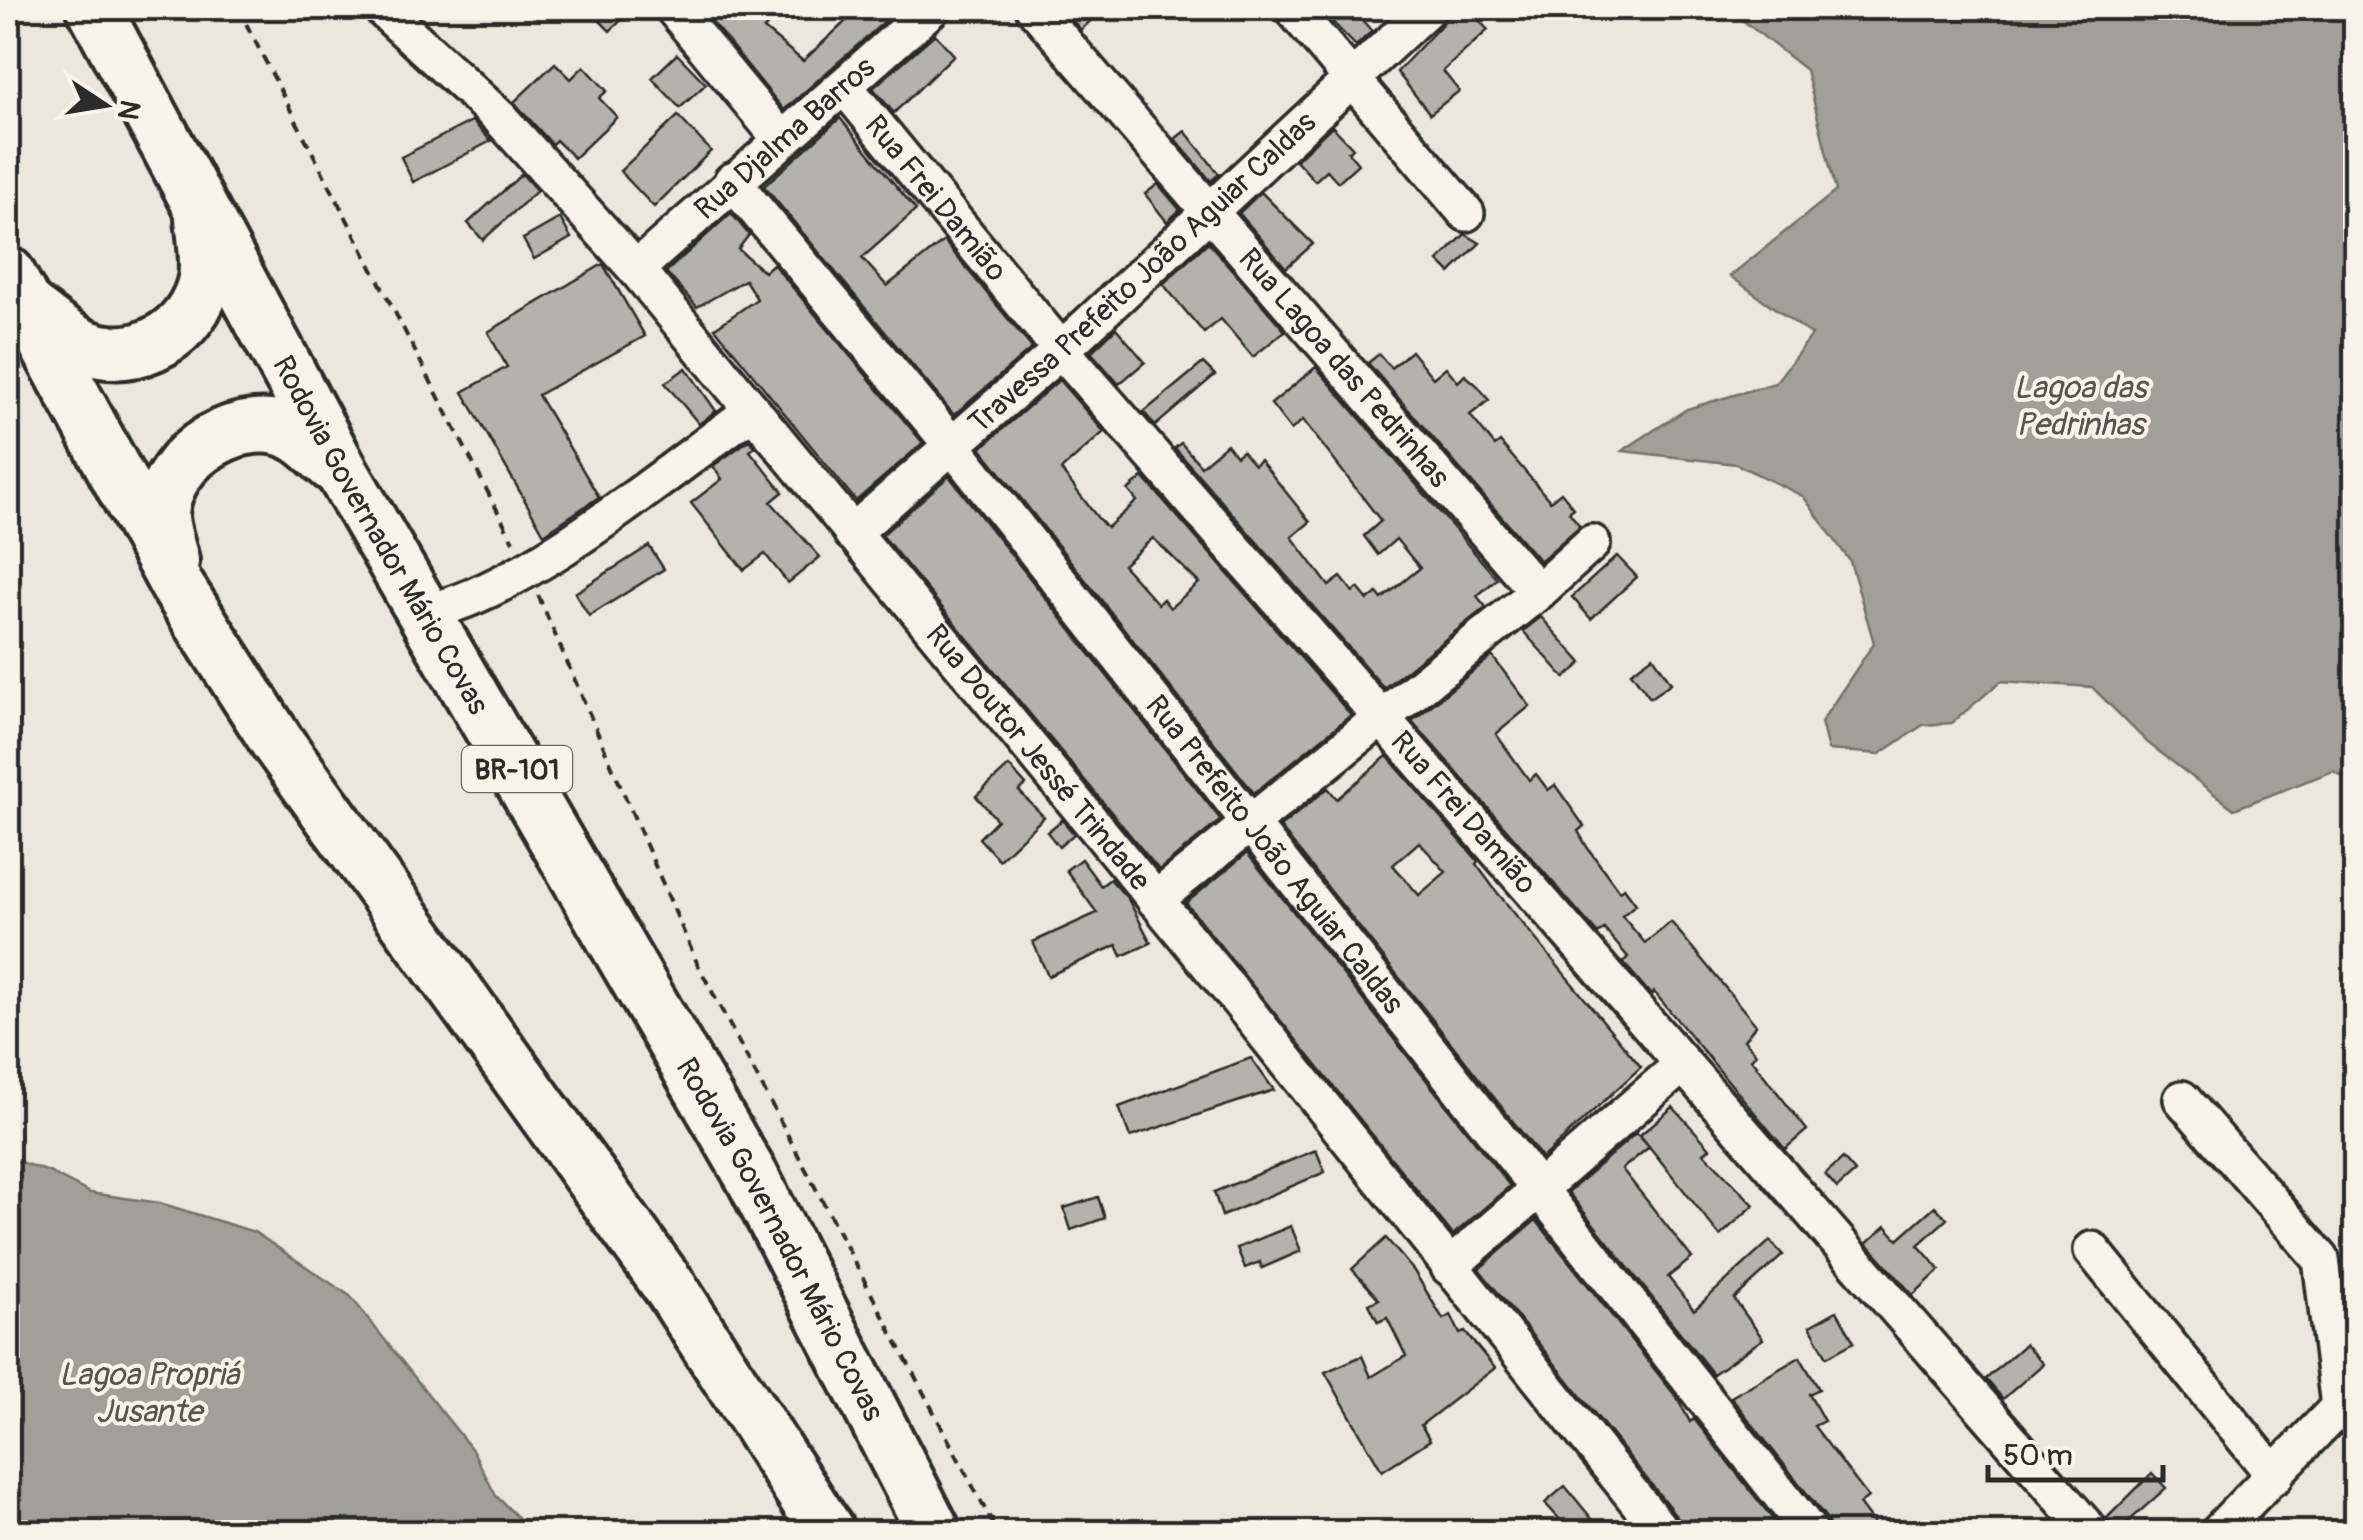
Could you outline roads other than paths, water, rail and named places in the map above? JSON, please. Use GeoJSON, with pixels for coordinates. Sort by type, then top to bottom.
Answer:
{"type":"FeatureCollection","features":[{"type":"Feature","properties":{"kind":"highway","name":"Rodovia Governador Mário Covas"},"geometry":{"type":"LineString","coordinates":[[94,8],[343,474],[752,1178],[934,1532]]}},
{"type":"Feature","properties":{"kind":"highway"},"geometry":{"type":"LineString","coordinates":[[15,290],[76,343],[106,352],[136,351],[167,338],[190,315],[204,284],[201,208]]}},
{"type":"Feature","properties":{"kind":"highway"},"geometry":{"type":"LineString","coordinates":[[15,290],[177,586],[277,742],[672,1290],[828,1532]]}},
{"type":"Feature","properties":{"kind":"highway"},"geometry":{"type":"LineString","coordinates":[[177,586],[162,516],[166,498],[183,465],[210,441],[244,429],[279,430],[297,435],[343,474]]}},
{"type":"Feature","properties":{"kind":"street","name":"Rua Doutor Jessé Trindade"},"geometry":{"type":"LineString","coordinates":[[381,8],[499,118],[636,269],[1155,900],[1662,1532]]}},
{"type":"Feature","properties":{"kind":"street"},"geometry":{"type":"LineString","coordinates":[[673,8],[781,139]]}},
{"type":"Feature","properties":{"kind":"street","name":"Rua Djalma Barros"},"geometry":{"type":"LineString","coordinates":[[636,269],[932,8]]}},
{"type":"Feature","properties":{"kind":"street","name":"Rua Lagoa das Pedrinhas"},"geometry":{"type":"LineString","coordinates":[[1034,8],[1538,592]]}},
{"type":"Feature","properties":{"kind":"street"},"geometry":{"type":"LineString","coordinates":[[1292,8],[1354,76],[1466,213]]}},
{"type":"Feature","properties":{"kind":"street","name":"Travessa Prefeito João Aguiar Caldas"},"geometry":{"type":"LineString","coordinates":[[852,533],[1061,350],[1428,8]]}},
{"type":"Feature","properties":{"kind":"street","name":"Rua Frei Damião"},"geometry":{"type":"LineString","coordinates":[[844,86],[1061,350],[1384,715],[2091,1532]]}},
{"type":"Feature","properties":{"kind":"street","name":"Rua Prefeito João Aguiar Caldas"},"geometry":{"type":"LineString","coordinates":[[732,181],[951,444],[1810,1532]]}},
{"type":"Feature","properties":{"kind":"street"},"geometry":{"type":"LineString","coordinates":[[426,612],[460,605],[527,569],[752,412]]}},
{"type":"Feature","properties":{"kind":"street"},"geometry":{"type":"LineString","coordinates":[[1155,900],[1538,592],[1592,542]]}},
{"type":"Feature","properties":{"kind":"street"},"geometry":{"type":"LineString","coordinates":[[1449,1267],[1683,1064]]}},
{"type":"Feature","properties":{"kind":"street"},"geometry":{"type":"LineString","coordinates":[[2182,1100],[2321,1260],[2347,1415],[2275,1476],[2218,1532]]}},
{"type":"Feature","properties":{"kind":"street"},"geometry":{"type":"LineString","coordinates":[[2092,1250],[2275,1476]]}},
{"type":"Feature","properties":{"kind":"water","name":"Lagoa das Pedrinhas"},"geometry":{"type":"Polygon","coordinates":[[[1727,8],[2355,8],[2355,783],[2333,771],[2234,809],[2148,743],[2092,687],[2001,681],[1952,723],[1923,725],[1880,754],[1828,750],[1821,722],[1874,643],[1850,561],[1803,496],[1736,464],[1622,451],[1687,409],[1775,383],[1812,335],[1730,276],[1836,191],[1806,70],[1727,8]]]}},
{"type":"Feature","properties":{"kind":"water","name":"Lagoa Propriá Jusante"},"geometry":{"type":"Polygon","coordinates":[[[8,1158],[49,1172],[90,1193],[160,1203],[254,1232],[350,1296],[473,1451],[496,1496],[533,1532],[8,1532],[8,1158]]]}}]}
